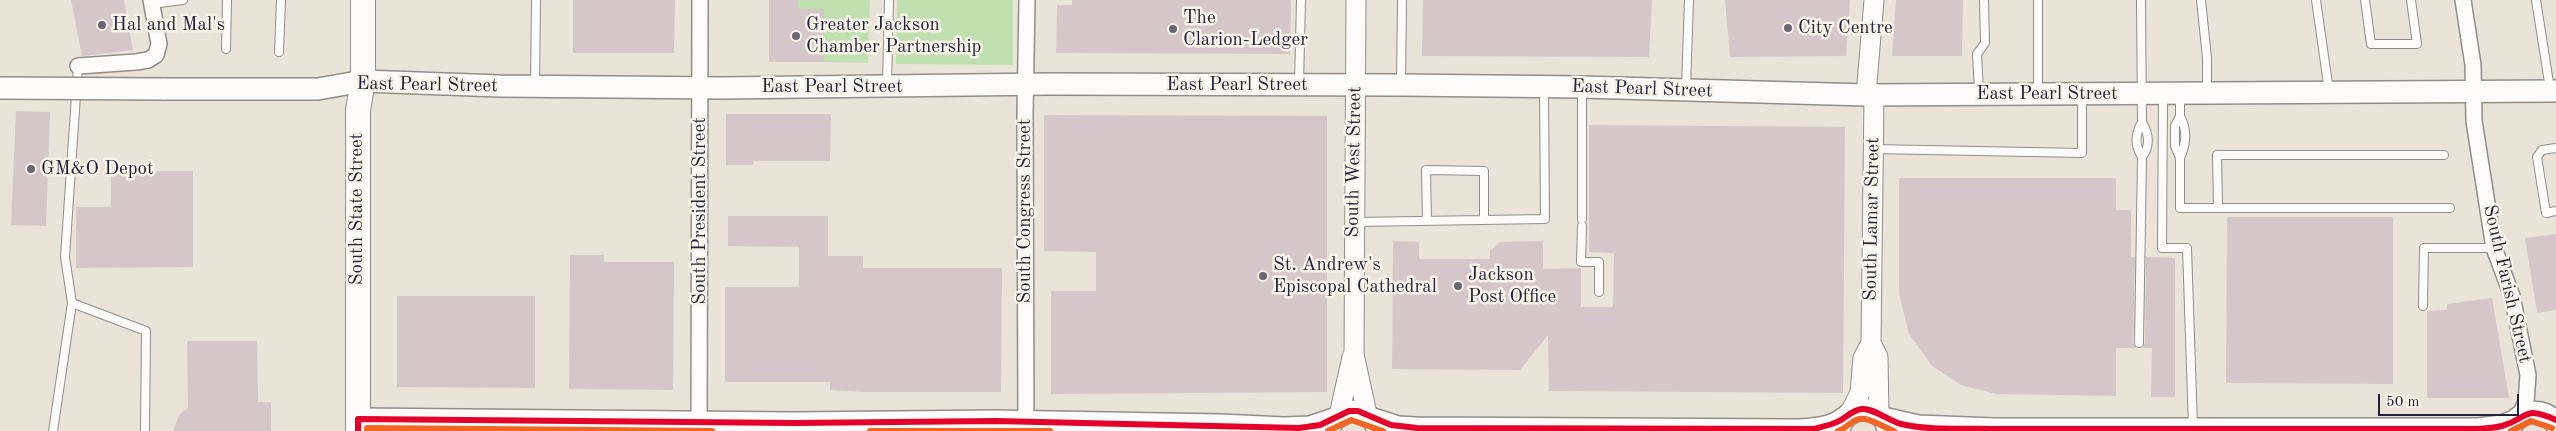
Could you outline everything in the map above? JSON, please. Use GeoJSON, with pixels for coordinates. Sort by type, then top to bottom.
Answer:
{"type":"FeatureCollection","features":[{"type":"Feature","properties":{"kind":"main road","name":"South State Street"},"geometry":{"type":"LineString","coordinates":[[358,425],[358,110],[363,81],[364,0]]}},
{"type":"Feature","properties":{"kind":"main road","name":"East Pearl Street"},"geometry":{"type":"LineString","coordinates":[[0,88],[318,89],[363,81],[535,87],[700,88],[1025,85],[1544,86],[1870,95],[2553,91]]}},
{"type":"Feature","properties":{"kind":"main road"},"geometry":{"type":"LineString","coordinates":[[358,425],[699,427],[1220,425],[1284,428],[1310,427],[1334,422],[1349,411],[1373,421],[1398,427],[1417,428],[1800,430],[1821,428],[1844,421],[1860,409],[1868,410],[1884,422],[1940,427],[2478,429],[2514,423],[2529,412],[2538,412],[2554,421]]}},
{"type":"Feature","properties":{"kind":"street","name":"South President Street"},"geometry":{"type":"LineString","coordinates":[[699,427],[700,0]]}},
{"type":"Feature","properties":{"kind":"street","name":"South Congress Street"},"geometry":{"type":"LineString","coordinates":[[1026,426],[1025,85],[1027,0]]}},
{"type":"Feature","properties":{"kind":"street","name":"South West Street"},"geometry":{"type":"LineString","coordinates":[[1356,0],[1353,222],[1354,354],[1373,421]]}},
{"type":"Feature","properties":{"kind":"street","name":"South Lamar Street"},"geometry":{"type":"LineString","coordinates":[[1844,421],[1860,393],[1863,358],[1871,343],[1874,149],[1870,95],[1874,0]]}},
{"type":"Feature","properties":{"kind":"street","name":"South Farish Street"},"geometry":{"type":"LineString","coordinates":[[2463,0],[2473,64],[2475,90],[2474,121],[2494,248],[2512,296],[2528,375],[2526,402],[2514,423]]}},
{"type":"Feature","properties":{"kind":"street"},"geometry":{"type":"LineString","coordinates":[[78,66],[142,61],[156,55],[160,44],[151,2]]}},
{"type":"Feature","properties":{"kind":"street","name":"South Lamar Street"},"geometry":{"type":"LineString","coordinates":[[1871,343],[1878,357],[1884,422]]}},
{"type":"Feature","properties":{"kind":"street","name":"South West Street"},"geometry":{"type":"LineString","coordinates":[[1334,422],[1354,354]]}},
{"type":"Feature","properties":{"kind":"lane"},"geometry":{"type":"LineString","coordinates":[[151,2],[183,0]]}},
{"type":"Feature","properties":{"kind":"lane"},"geometry":{"type":"LineString","coordinates":[[226,49],[227,0]]}},
{"type":"Feature","properties":{"kind":"lane"},"geometry":{"type":"LineString","coordinates":[[279,52],[281,0]]}},
{"type":"Feature","properties":{"kind":"lane"},"geometry":{"type":"LineString","coordinates":[[535,87],[536,0]]}},
{"type":"Feature","properties":{"kind":"lane"},"geometry":{"type":"LineString","coordinates":[[887,87],[888,0]]}},
{"type":"Feature","properties":{"kind":"lane"},"geometry":{"type":"LineString","coordinates":[[1299,86],[1301,0]]}},
{"type":"Feature","properties":{"kind":"lane"},"geometry":{"type":"LineString","coordinates":[[1401,85],[1402,0]]}},
{"type":"Feature","properties":{"kind":"lane"},"geometry":{"type":"LineString","coordinates":[[1686,90],[1689,0]]}},
{"type":"Feature","properties":{"kind":"lane"},"geometry":{"type":"LineString","coordinates":[[1979,94],[1977,54],[1985,42],[1984,0]]}},
{"type":"Feature","properties":{"kind":"lane"},"geometry":{"type":"LineString","coordinates":[[2038,0],[2038,94]]}},
{"type":"Feature","properties":{"kind":"lane"},"geometry":{"type":"LineString","coordinates":[[2139,343],[2142,157],[2148,149],[2148,132],[2142,122],[2141,0]]}},
{"type":"Feature","properties":{"kind":"lane"},"geometry":{"type":"LineString","coordinates":[[2201,0],[2207,58],[2207,92]]}},
{"type":"Feature","properties":{"kind":"lane"},"geometry":{"type":"LineString","coordinates":[[2316,0],[2329,91]]}},
{"type":"Feature","properties":{"kind":"lane"},"geometry":{"type":"LineString","coordinates":[[2364,0],[2371,44],[2417,44],[2411,0]]}},
{"type":"Feature","properties":{"kind":"lane"},"geometry":{"type":"LineString","coordinates":[[2536,0],[2553,91]]}},
{"type":"Feature","properties":{"kind":"lane"},"geometry":{"type":"LineString","coordinates":[[53,431],[72,303],[65,256],[78,66]]}},
{"type":"Feature","properties":{"kind":"lane"},"geometry":{"type":"LineString","coordinates":[[1353,222],[1545,219],[1544,86]]}},
{"type":"Feature","properties":{"kind":"lane"},"geometry":{"type":"LineString","coordinates":[[1582,87],[1582,262],[1599,262],[1599,292]]}},
{"type":"Feature","properties":{"kind":"lane"},"geometry":{"type":"LineString","coordinates":[[1874,149],[2082,153],[2082,93]]}},
{"type":"Feature","properties":{"kind":"lane"},"geometry":{"type":"LineString","coordinates":[[2171,93],[2180,116],[2175,126],[2175,146],[2180,158],[2180,208],[2450,208]]}},
{"type":"Feature","properties":{"kind":"lane"},"geometry":{"type":"LineString","coordinates":[[2171,93],[2162,248],[2187,248],[2194,429]]}},
{"type":"Feature","properties":{"kind":"lane"},"geometry":{"type":"LineString","coordinates":[[2142,122],[2136,132],[2136,149],[2142,157]]}},
{"type":"Feature","properties":{"kind":"lane"},"geometry":{"type":"LineString","coordinates":[[2556,148],[2542,150],[2537,158],[2546,213],[2556,211]]}},
{"type":"Feature","properties":{"kind":"lane"},"geometry":{"type":"LineString","coordinates":[[2218,208],[2216,155],[2444,156]]}},
{"type":"Feature","properties":{"kind":"lane"},"geometry":{"type":"LineString","coordinates":[[1427,221],[1426,170],[1484,171],[1484,220]]}},
{"type":"Feature","properties":{"kind":"lane"},"geometry":{"type":"LineString","coordinates":[[2423,306],[2424,248],[2494,248]]}},
{"type":"Feature","properties":{"kind":"lane"},"geometry":{"type":"LineString","coordinates":[[72,303],[146,331],[145,431]]}},
{"type":"Feature","properties":{"kind":"green space"},"geometry":{"type":"Polygon","coordinates":[[[798,0],[870,0],[868,63],[824,62],[824,9],[798,9],[798,0]]]}},
{"type":"Feature","properties":{"kind":"green space"},"geometry":{"type":"Polygon","coordinates":[[[897,0],[1013,0],[1013,65],[896,64],[897,0]]]}},
{"type":"Feature","properties":{"kind":"building","name":"Hal and Mal's"},"geometry":{"type":"Polygon","coordinates":[[[71,0],[124,0],[133,50],[82,56],[71,0]]]}},
{"type":"Feature","properties":{"kind":"building"},"geometry":{"type":"Polygon","coordinates":[[[573,0],[675,0],[674,53],[573,53],[573,0]]]}},
{"type":"Feature","properties":{"kind":"building","name":"Greater Jackson Chamber Partnership"},"geometry":{"type":"Polygon","coordinates":[[[769,0],[798,0],[798,9],[824,9],[824,62],[769,62],[769,0]]]}},
{"type":"Feature","properties":{"kind":"building","name":"The Clarion-Ledger"},"geometry":{"type":"Polygon","coordinates":[[[1072,0],[1291,0],[1290,54],[1056,53],[1057,5],[1072,5],[1072,0]]]}},
{"type":"Feature","properties":{"kind":"building"},"geometry":{"type":"Polygon","coordinates":[[[1423,0],[1652,0],[1649,57],[1422,56],[1423,0]]]}},
{"type":"Feature","properties":{"kind":"building","name":"City Centre"},"geometry":{"type":"Polygon","coordinates":[[[1725,0],[1850,0],[1846,56],[1730,57],[1725,0]]]}},
{"type":"Feature","properties":{"kind":"building"},"geometry":{"type":"Polygon","coordinates":[[[1896,0],[1963,0],[1962,56],[1892,56],[1896,0]]]}},
{"type":"Feature","properties":{"kind":"building","name":"GM&O Depot"},"geometry":{"type":"Polygon","coordinates":[[[16,111],[50,112],[46,226],[11,225],[16,111]]]}},
{"type":"Feature","properties":{"kind":"building"},"geometry":{"type":"Polygon","coordinates":[[[726,114],[831,114],[830,161],[753,161],[754,165],[726,165],[726,114]]]}},
{"type":"Feature","properties":{"kind":"building"},"geometry":{"type":"Polygon","coordinates":[[[1044,115],[1327,116],[1327,392],[1051,394],[1051,291],[1096,291],[1096,252],[1044,251],[1044,115]]]}},
{"type":"Feature","properties":{"kind":"building"},"geometry":{"type":"Polygon","coordinates":[[[1589,125],[1845,127],[1843,393],[1549,391],[1548,335],[1520,370],[1392,369],[1393,241],[1419,242],[1419,259],[1490,259],[1490,251],[1500,242],[1543,241],[1543,269],[1581,268],[1581,307],[1613,307],[1614,253],[1589,252],[1589,125]]]}},
{"type":"Feature","properties":{"kind":"building"},"geometry":{"type":"Polygon","coordinates":[[[111,171],[193,171],[193,267],[76,268],[76,207],[111,207],[111,171]]]}},
{"type":"Feature","properties":{"kind":"building"},"geometry":{"type":"Polygon","coordinates":[[[1899,178],[2116,178],[2116,210],[2131,210],[2131,257],[2135,257],[2133,343],[2136,348],[2116,348],[2116,396],[1996,394],[1961,385],[1932,366],[1909,334],[1899,293],[1899,178]]]}},
{"type":"Feature","properties":{"kind":"building"},"geometry":{"type":"Polygon","coordinates":[[[728,216],[828,216],[828,256],[863,256],[863,268],[1002,268],[1001,392],[863,392],[830,390],[830,382],[725,382],[725,287],[799,287],[799,247],[728,246],[728,216]]]}},
{"type":"Feature","properties":{"kind":"building"},"geometry":{"type":"Polygon","coordinates":[[[2227,217],[2393,217],[2393,384],[2226,383],[2227,217]]]}},
{"type":"Feature","properties":{"kind":"building"},"geometry":{"type":"Polygon","coordinates":[[[2556,234],[2556,310],[2537,313],[2525,238],[2556,234]]]}},
{"type":"Feature","properties":{"kind":"building"},"geometry":{"type":"Polygon","coordinates":[[[570,255],[604,255],[604,262],[674,262],[673,390],[569,389],[570,255]]]}},
{"type":"Feature","properties":{"kind":"building"},"geometry":{"type":"Polygon","coordinates":[[[2146,257],[2175,258],[2175,397],[2151,397],[2152,348],[2142,348],[2145,343],[2146,257]]]}},
{"type":"Feature","properties":{"kind":"building"},"geometry":{"type":"Polygon","coordinates":[[[397,296],[535,296],[535,388],[397,387],[397,296]]]}},
{"type":"Feature","properties":{"kind":"building"},"geometry":{"type":"Polygon","coordinates":[[[2492,298],[2509,398],[2427,398],[2427,311],[2447,310],[2447,304],[2492,298]]]}},
{"type":"Feature","properties":{"kind":"building"},"geometry":{"type":"Polygon","coordinates":[[[187,341],[257,341],[258,402],[271,402],[271,431],[173,431],[179,415],[188,408],[187,341]]]}},
{"type":"Feature","properties":{"kind":"transit line"},"geometry":{"type":"LineString","coordinates":[[358,431],[358,419],[794,423],[996,421],[1299,428],[1320,425],[1349,411],[1358,411],[1391,425],[1417,428],[1813,429],[1836,422],[1852,412],[1862,409],[1871,410],[1901,424],[1924,428],[1948,429],[2478,429],[2502,426],[2531,413],[2537,413],[2556,420]]}},
{"type":"Feature","properties":{"kind":"transit line"},"geometry":{"type":"LineString","coordinates":[[1838,431],[1860,419],[1870,420],[1894,431]]}},
{"type":"Feature","properties":{"kind":"transit line"},"geometry":{"type":"LineString","coordinates":[[1328,431],[1351,420],[1383,431]]}},
{"type":"Feature","properties":{"kind":"transit line"},"geometry":{"type":"LineString","coordinates":[[2511,431],[2531,421],[2552,428]]}},
{"type":"Feature","properties":{"kind":"transit line"},"geometry":{"type":"LineString","coordinates":[[367,431],[367,428],[712,431]]}},
{"type":"Feature","properties":{"kind":"transit line"},"geometry":{"type":"LineString","coordinates":[[870,431],[1050,431]]}},
{"type":"Feature","properties":{"kind":"place","name":"Hal and Mal's"},"geometry":{"type":"Point","coordinates":[102,25]}},
{"type":"Feature","properties":{"kind":"place","name":"City Centre"},"geometry":{"type":"Point","coordinates":[1788,28]}},
{"type":"Feature","properties":{"kind":"place","name":"The Clarion-Ledger"},"geometry":{"type":"Point","coordinates":[1173,29]}},
{"type":"Feature","properties":{"kind":"place","name":"Greater Jackson Chamber Partnership"},"geometry":{"type":"Point","coordinates":[796,36]}},
{"type":"Feature","properties":{"kind":"place","name":"GM&O Depot"},"geometry":{"type":"Point","coordinates":[31,169]}},
{"type":"Feature","properties":{"kind":"place","name":"St. Andrew's Episcopal Cathedral"},"geometry":{"type":"Point","coordinates":[1263,276]}},
{"type":"Feature","properties":{"kind":"place","name":"Jackson Post Office"},"geometry":{"type":"Point","coordinates":[1458,286]}}]}
